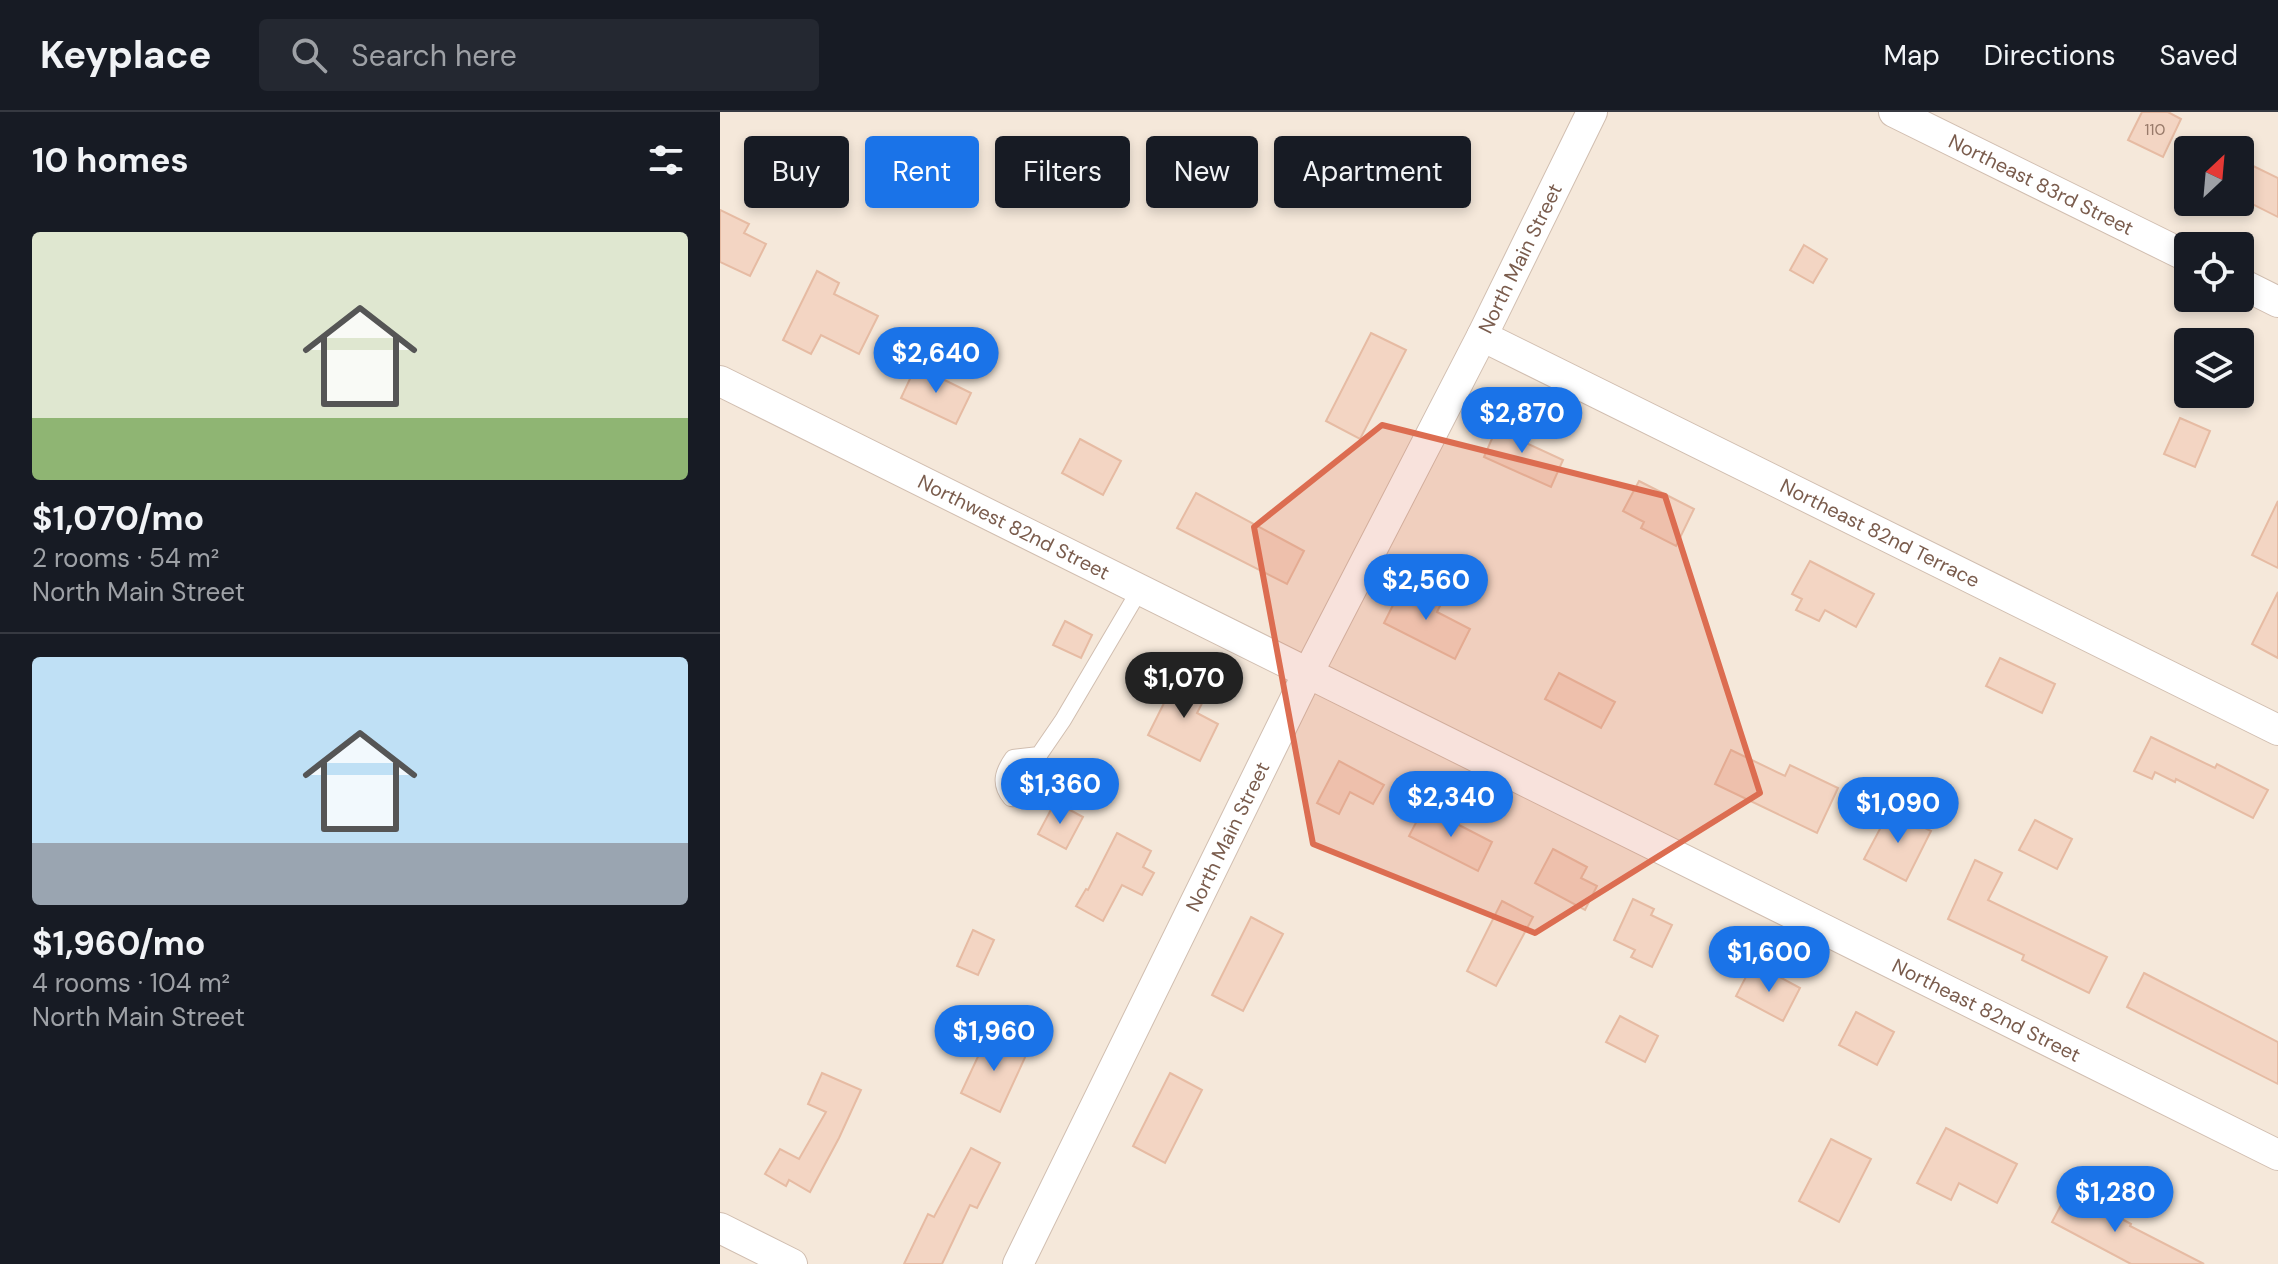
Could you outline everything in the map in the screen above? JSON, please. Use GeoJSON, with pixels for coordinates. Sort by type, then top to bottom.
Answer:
{"type":"FeatureCollection","features":[{"type":"Feature","properties":{"kind":"street","name":"North Main Street"},"geometry":{"type":"LineString","coordinates":[[1018,1264],[1307,675],[1482,336],[1592,112]]}},
{"type":"Feature","properties":{"kind":"street","name":"Northeast 83rd Street"},"geometry":{"type":"LineString","coordinates":[[1894,112],[2174,250]]}},
{"type":"Feature","properties":{"kind":"street"},"geometry":{"type":"LineString","coordinates":[[2254,290],[2278,302]]}},
{"type":"Feature","properties":{"kind":"street","name":"Northeast 82nd Terrace"},"geometry":{"type":"LineString","coordinates":[[1482,336],[2278,730]]}},
{"type":"Feature","properties":{"kind":"street","name":"Northwest 82nd Street"},"geometry":{"type":"LineString","coordinates":[[720,381],[1307,675]]}},
{"type":"Feature","properties":{"kind":"street","name":"Northeast 82nd Street"},"geometry":{"type":"LineString","coordinates":[[1307,675],[2278,1155]]}},
{"type":"Feature","properties":{"kind":"street"},"geometry":{"type":"LineString","coordinates":[[720,1228],[792,1264]]}},
{"type":"Feature","properties":{"kind":"lane"},"geometry":{"type":"LineString","coordinates":[[1039,755],[1139,591]]}},
{"type":"Feature","properties":{"kind":"highlighted area"},"geometry":{"type":"Polygon","coordinates":[[[1382,425],[1665,496],[1760,793],[1535,933],[1313,844],[1254,527],[1382,425]]]}},
{"type":"Feature","properties":{"kind":"shaded area"},"geometry":{"type":"Polygon","coordinates":[[[720,112],[2278,112],[2278,1264],[720,1264],[720,112]]]}},
{"type":"Feature","properties":{"kind":"building"},"geometry":{"type":"Polygon","coordinates":[[[2142,112],[2168,112],[2181,119],[2163,157],[2128,140],[2142,112]]]}},
{"type":"Feature","properties":{"kind":"building"},"geometry":{"type":"Polygon","coordinates":[[[2254,166],[2278,178],[2278,217],[2254,205],[2254,166]]]}},
{"type":"Feature","properties":{"kind":"building"},"geometry":{"type":"Polygon","coordinates":[[[720,210],[749,224],[744,233],[766,244],[750,276],[720,262],[720,210]]]}},
{"type":"Feature","properties":{"kind":"building"},"geometry":{"type":"Polygon","coordinates":[[[1804,245],[1827,259],[1813,283],[1790,270],[1804,245]]]}},
{"type":"Feature","properties":{"kind":"building"},"geometry":{"type":"Polygon","coordinates":[[[817,271],[839,283],[834,294],[878,316],[859,354],[821,335],[811,354],[783,340],[817,271]]]}},
{"type":"Feature","properties":{"kind":"building"},"geometry":{"type":"Polygon","coordinates":[[[1371,333],[1406,350],[1360,439],[1326,421],[1371,333]]]}},
{"type":"Feature","properties":{"kind":"building"},"geometry":{"type":"Polygon","coordinates":[[[916,366],[971,393],[956,424],[901,398],[916,366]]]}},
{"type":"Feature","properties":{"kind":"building"},"geometry":{"type":"Polygon","coordinates":[[[2180,418],[2210,431],[2195,467],[2164,454],[2180,418]]]}},
{"type":"Feature","properties":{"kind":"building"},"geometry":{"type":"Polygon","coordinates":[[[1500,420],[1530,434],[1526,443],[1563,460],[1551,487],[1484,457],[1500,420]]]}},
{"type":"Feature","properties":{"kind":"building"},"geometry":{"type":"Polygon","coordinates":[[[1080,439],[1121,461],[1103,495],[1062,473],[1080,439]]]}},
{"type":"Feature","properties":{"kind":"building"},"geometry":{"type":"Polygon","coordinates":[[[1639,481],[1694,509],[1676,546],[1641,528],[1644,522],[1623,511],[1639,481]]]}},
{"type":"Feature","properties":{"kind":"building"},"geometry":{"type":"Polygon","coordinates":[[[1196,493],[1304,551],[1287,584],[1177,528],[1196,493]]]}},
{"type":"Feature","properties":{"kind":"building"},"geometry":{"type":"Polygon","coordinates":[[[2278,501],[2278,568],[2252,555],[2278,501]]]}},
{"type":"Feature","properties":{"kind":"building"},"geometry":{"type":"Polygon","coordinates":[[[1810,561],[1874,594],[1856,627],[1825,610],[1819,621],[1796,610],[1802,599],[1792,594],[1810,561]]]}},
{"type":"Feature","properties":{"kind":"building"},"geometry":{"type":"Polygon","coordinates":[[[1404,583],[1442,602],[1437,612],[1470,629],[1455,659],[1384,623],[1404,583]]]}},
{"type":"Feature","properties":{"kind":"building"},"geometry":{"type":"Polygon","coordinates":[[[2278,592],[2278,658],[2252,644],[2278,592]]]}},
{"type":"Feature","properties":{"kind":"building"},"geometry":{"type":"Polygon","coordinates":[[[1065,621],[1092,635],[1081,658],[1053,645],[1065,621]]]}},
{"type":"Feature","properties":{"kind":"building"},"geometry":{"type":"Polygon","coordinates":[[[2000,658],[2055,684],[2042,713],[1986,686],[2000,658]]]}},
{"type":"Feature","properties":{"kind":"building"},"geometry":{"type":"Polygon","coordinates":[[[1559,673],[1615,702],[1601,728],[1545,699],[1559,673]]]}},
{"type":"Feature","properties":{"kind":"building"},"geometry":{"type":"Polygon","coordinates":[[[1178,675],[1209,690],[1197,713],[1218,724],[1200,761],[1148,735],[1178,675]]]}},
{"type":"Feature","properties":{"kind":"building"},"geometry":{"type":"Polygon","coordinates":[[[2151,737],[2215,768],[2217,764],[2268,790],[2253,818],[2176,779],[2175,782],[2155,772],[2152,779],[2134,771],[2151,737]]]}},
{"type":"Feature","properties":{"kind":"building"},"geometry":{"type":"Polygon","coordinates":[[[1731,750],[1785,776],[1790,765],[1838,788],[1817,833],[1715,784],[1731,750]]]}},
{"type":"Feature","properties":{"kind":"building"},"geometry":{"type":"Polygon","coordinates":[[[1339,761],[1384,785],[1373,804],[1350,792],[1339,814],[1317,803],[1339,761]]]}},
{"type":"Feature","properties":{"kind":"building"},"geometry":{"type":"Polygon","coordinates":[[[1055,802],[1083,817],[1066,849],[1038,834],[1055,802]]]}},
{"type":"Feature","properties":{"kind":"building"},"geometry":{"type":"Polygon","coordinates":[[[1424,807],[1492,842],[1478,871],[1409,836],[1424,807]]]}},
{"type":"Feature","properties":{"kind":"building"},"geometry":{"type":"Polygon","coordinates":[[[1890,810],[1931,831],[1906,881],[1864,859],[1890,810]]]}},
{"type":"Feature","properties":{"kind":"building"},"geometry":{"type":"Polygon","coordinates":[[[2035,820],[2072,839],[2057,869],[2019,850],[2035,820]]]}},
{"type":"Feature","properties":{"kind":"building"},"geometry":{"type":"Polygon","coordinates":[[[1117,833],[1151,851],[1143,867],[1154,873],[1142,895],[1122,885],[1103,921],[1076,906],[1088,890],[1117,833]]]}},
{"type":"Feature","properties":{"kind":"building"},"geometry":{"type":"Polygon","coordinates":[[[1553,849],[1587,867],[1581,878],[1597,886],[1585,910],[1535,883],[1553,849]]]}},
{"type":"Feature","properties":{"kind":"building"},"geometry":{"type":"Polygon","coordinates":[[[1975,860],[2002,873],[1988,900],[2107,957],[2089,993],[2022,960],[2024,955],[1948,919],[1975,860]]]}},
{"type":"Feature","properties":{"kind":"building"},"geometry":{"type":"Polygon","coordinates":[[[1633,899],[1654,909],[1651,915],[1672,925],[1652,967],[1631,957],[1635,950],[1614,940],[1633,899]]]}},
{"type":"Feature","properties":{"kind":"building"},"geometry":{"type":"Polygon","coordinates":[[[1502,901],[1533,917],[1496,986],[1467,971],[1502,901]]]}},
{"type":"Feature","properties":{"kind":"building"},"geometry":{"type":"Polygon","coordinates":[[[1251,917],[1283,934],[1243,1011],[1212,995],[1251,917]]]}},
{"type":"Feature","properties":{"kind":"building"},"geometry":{"type":"Polygon","coordinates":[[[973,930],[994,940],[978,975],[957,966],[973,930]]]}},
{"type":"Feature","properties":{"kind":"building"},"geometry":{"type":"Polygon","coordinates":[[[1750,969],[1773,981],[1776,975],[1800,988],[1783,1021],[1736,996],[1750,969]]]}},
{"type":"Feature","properties":{"kind":"building"},"geometry":{"type":"Polygon","coordinates":[[[2144,973],[2278,1042],[2278,1084],[2127,1007],[2144,973]]]}},
{"type":"Feature","properties":{"kind":"building"},"geometry":{"type":"Polygon","coordinates":[[[1856,1012],[1894,1032],[1877,1065],[1839,1045],[1856,1012]]]}},
{"type":"Feature","properties":{"kind":"building"},"geometry":{"type":"Polygon","coordinates":[[[1620,1016],[1658,1036],[1645,1062],[1606,1042],[1620,1016]]]}},
{"type":"Feature","properties":{"kind":"building"},"geometry":{"type":"Polygon","coordinates":[[[988,1035],[1027,1053],[1000,1112],[961,1093],[988,1035]]]}},
{"type":"Feature","properties":{"kind":"building"},"geometry":{"type":"Polygon","coordinates":[[[822,1073],[861,1090],[810,1192],[789,1180],[786,1186],[765,1174],[780,1149],[799,1159],[826,1112],[808,1104],[822,1073]]]}},
{"type":"Feature","properties":{"kind":"building"},"geometry":{"type":"Polygon","coordinates":[[[1170,1073],[1202,1090],[1165,1163],[1133,1146],[1170,1073]]]}},
{"type":"Feature","properties":{"kind":"building"},"geometry":{"type":"Polygon","coordinates":[[[1946,1128],[2017,1164],[1997,1203],[1959,1183],[1951,1200],[1917,1183],[1946,1128]]]}},
{"type":"Feature","properties":{"kind":"building"},"geometry":{"type":"Polygon","coordinates":[[[1831,1139],[1871,1159],[1839,1222],[1799,1201],[1831,1139]]]}},
{"type":"Feature","properties":{"kind":"building"},"geometry":{"type":"Polygon","coordinates":[[[971,1148],[1000,1163],[977,1208],[970,1205],[942,1264],[904,1264],[928,1214],[934,1217],[971,1148]]]}},
{"type":"Feature","properties":{"kind":"building"},"geometry":{"type":"Polygon","coordinates":[[[2069,1190],[2204,1264],[2131,1264],[2052,1222],[2069,1190]]]}}]}
